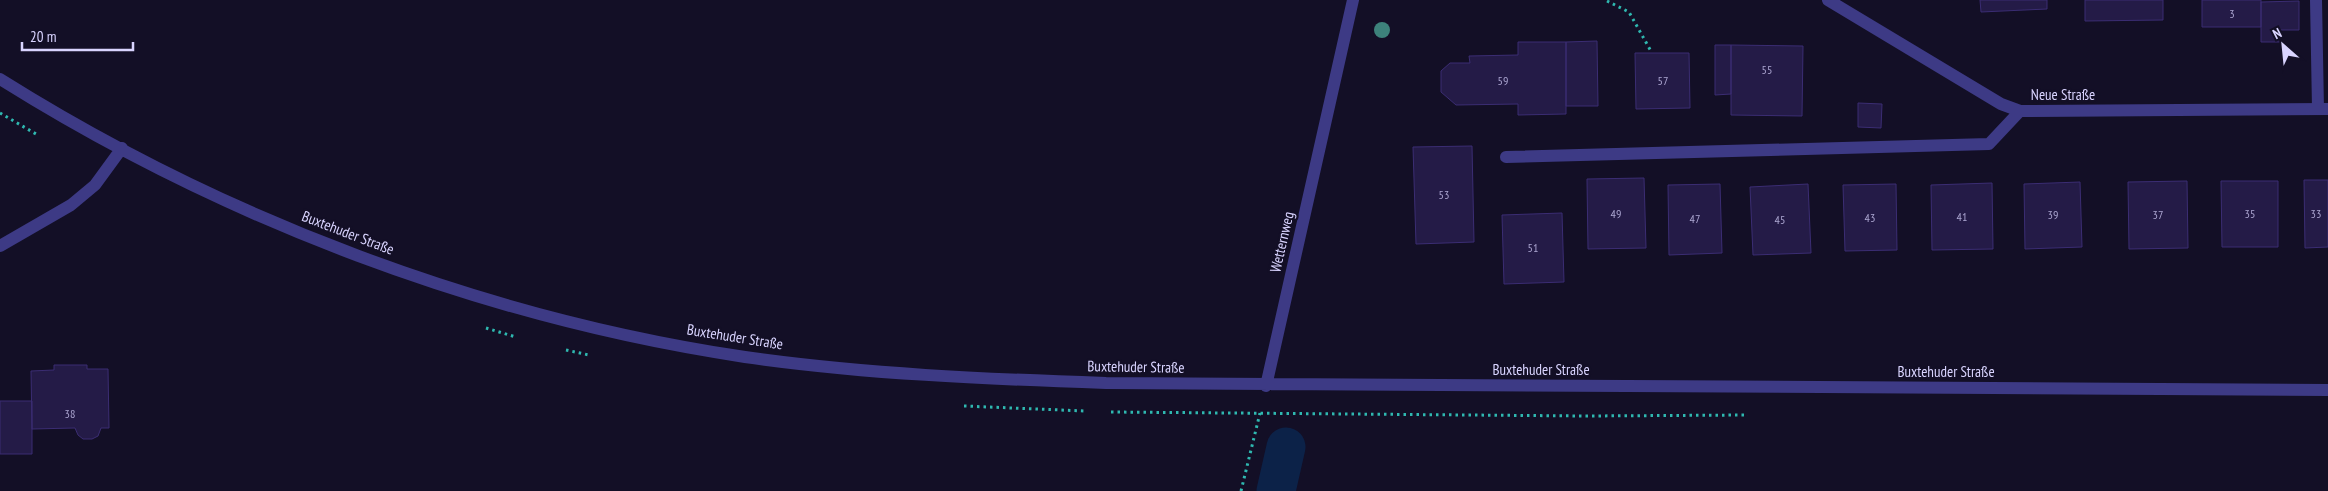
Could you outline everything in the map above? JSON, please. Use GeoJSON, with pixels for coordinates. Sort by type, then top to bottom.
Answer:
{"type":"FeatureCollection","features":[{"type":"Feature","properties":{"kind":"street","name":"Wetternweg"},"geometry":{"type":"LineString","coordinates":[[1266,386],[1354,0]]}},
{"type":"Feature","properties":{"kind":"street","name":"Neue Straße"},"geometry":{"type":"LineString","coordinates":[[1828,0],[2001,104],[2020,111],[2323,109]]}},
{"type":"Feature","properties":{"kind":"street"},"geometry":{"type":"LineString","coordinates":[[2316,0],[2323,109]]}},
{"type":"Feature","properties":{"kind":"street","name":"Buxtehuder Straße"},"geometry":{"type":"LineString","coordinates":[[0,78],[43,106],[122,148],[282,224],[387,266],[493,302],[618,333],[744,356],[848,369],[955,378],[1266,386],[2328,390]]}},
{"type":"Feature","properties":{"kind":"street"},"geometry":{"type":"LineString","coordinates":[[1506,157],[1989,144],[2020,111]]}},
{"type":"Feature","properties":{"kind":"street"},"geometry":{"type":"LineString","coordinates":[[0,246],[71,205],[95,185],[122,148]]}},
{"type":"Feature","properties":{"kind":"path"},"geometry":{"type":"LineString","coordinates":[[1607,1],[1629,12],[1652,53]]}},
{"type":"Feature","properties":{"kind":"path"},"geometry":{"type":"LineString","coordinates":[[1241,491],[1266,386]]}},
{"type":"Feature","properties":{"kind":"building"},"geometry":{"type":"Polygon","coordinates":[[[1980,0],[2047,0],[2047,9],[1981,12],[1980,0]]]}},
{"type":"Feature","properties":{"kind":"building"},"geometry":{"type":"Polygon","coordinates":[[[2085,0],[2163,0],[2163,20],[2085,21],[2085,0]]]}},
{"type":"Feature","properties":{"kind":"building"},"geometry":{"type":"Polygon","coordinates":[[[2202,0],[2261,0],[2261,27],[2202,27],[2202,0]]]}},
{"type":"Feature","properties":{"kind":"building"},"geometry":{"type":"Polygon","coordinates":[[[2299,1],[2299,30],[2280,30],[2280,42],[2261,42],[2261,2],[2299,1]]]}},
{"type":"Feature","properties":{"kind":"building"},"geometry":{"type":"Polygon","coordinates":[[[1597,41],[1598,106],[1566,106],[1566,42],[1597,41]]]}},
{"type":"Feature","properties":{"kind":"building"},"geometry":{"type":"Polygon","coordinates":[[[1518,42],[1566,42],[1566,114],[1518,115],[1518,104],[1456,105],[1441,92],[1441,71],[1450,63],[1470,63],[1469,56],[1518,55],[1518,42]]]}},
{"type":"Feature","properties":{"kind":"building"},"geometry":{"type":"Polygon","coordinates":[[[1715,45],[1731,45],[1731,94],[1715,95],[1715,45]]]}},
{"type":"Feature","properties":{"kind":"building"},"geometry":{"type":"Polygon","coordinates":[[[1731,45],[1803,46],[1802,116],[1731,115],[1731,45]]]}},
{"type":"Feature","properties":{"kind":"building"},"geometry":{"type":"Polygon","coordinates":[[[1635,53],[1689,53],[1690,108],[1636,109],[1635,53]]]}},
{"type":"Feature","properties":{"kind":"building"},"geometry":{"type":"Polygon","coordinates":[[[1858,103],[1882,104],[1881,128],[1858,127],[1858,103]]]}},
{"type":"Feature","properties":{"kind":"building"},"geometry":{"type":"Polygon","coordinates":[[[1472,146],[1474,242],[1416,244],[1413,147],[1472,146]]]}},
{"type":"Feature","properties":{"kind":"building"},"geometry":{"type":"Polygon","coordinates":[[[1644,178],[1646,248],[1588,249],[1587,179],[1644,178]]]}},
{"type":"Feature","properties":{"kind":"building"},"geometry":{"type":"Polygon","coordinates":[[[2304,180],[2328,180],[2328,247],[2305,248],[2304,180]]]}},
{"type":"Feature","properties":{"kind":"building"},"geometry":{"type":"Polygon","coordinates":[[[2187,181],[2188,248],[2129,249],[2128,182],[2187,181]]]}},
{"type":"Feature","properties":{"kind":"building"},"geometry":{"type":"Polygon","coordinates":[[[2221,181],[2278,181],[2278,247],[2222,247],[2221,181]]]}},
{"type":"Feature","properties":{"kind":"building"},"geometry":{"type":"Polygon","coordinates":[[[2080,182],[2082,247],[2025,249],[2024,184],[2080,182]]]}},
{"type":"Feature","properties":{"kind":"building"},"geometry":{"type":"Polygon","coordinates":[[[1992,183],[1993,249],[1932,250],[1931,185],[1992,183]]]}},
{"type":"Feature","properties":{"kind":"building"},"geometry":{"type":"Polygon","coordinates":[[[1720,184],[1722,253],[1669,255],[1668,185],[1720,184]]]}},
{"type":"Feature","properties":{"kind":"building"},"geometry":{"type":"Polygon","coordinates":[[[1808,184],[1811,253],[1753,255],[1750,187],[1808,184]]]}},
{"type":"Feature","properties":{"kind":"building"},"geometry":{"type":"Polygon","coordinates":[[[1896,184],[1897,250],[1845,251],[1843,185],[1896,184]]]}},
{"type":"Feature","properties":{"kind":"building"},"geometry":{"type":"Polygon","coordinates":[[[1562,213],[1564,282],[1504,284],[1502,215],[1562,213]]]}},
{"type":"Feature","properties":{"kind":"building"},"geometry":{"type":"Polygon","coordinates":[[[54,365],[87,365],[87,369],[108,369],[109,428],[101,428],[98,436],[92,439],[83,439],[78,435],[75,428],[32,429],[31,371],[54,370],[54,365]]]}},
{"type":"Feature","properties":{"kind":"building"},"geometry":{"type":"Polygon","coordinates":[[[0,401],[32,401],[32,454],[0,454],[0,401]]]}},
{"type":"Feature","properties":{"kind":"waterway"},"geometry":{"type":"LineString","coordinates":[[1276,491],[1286,447]]}}]}
